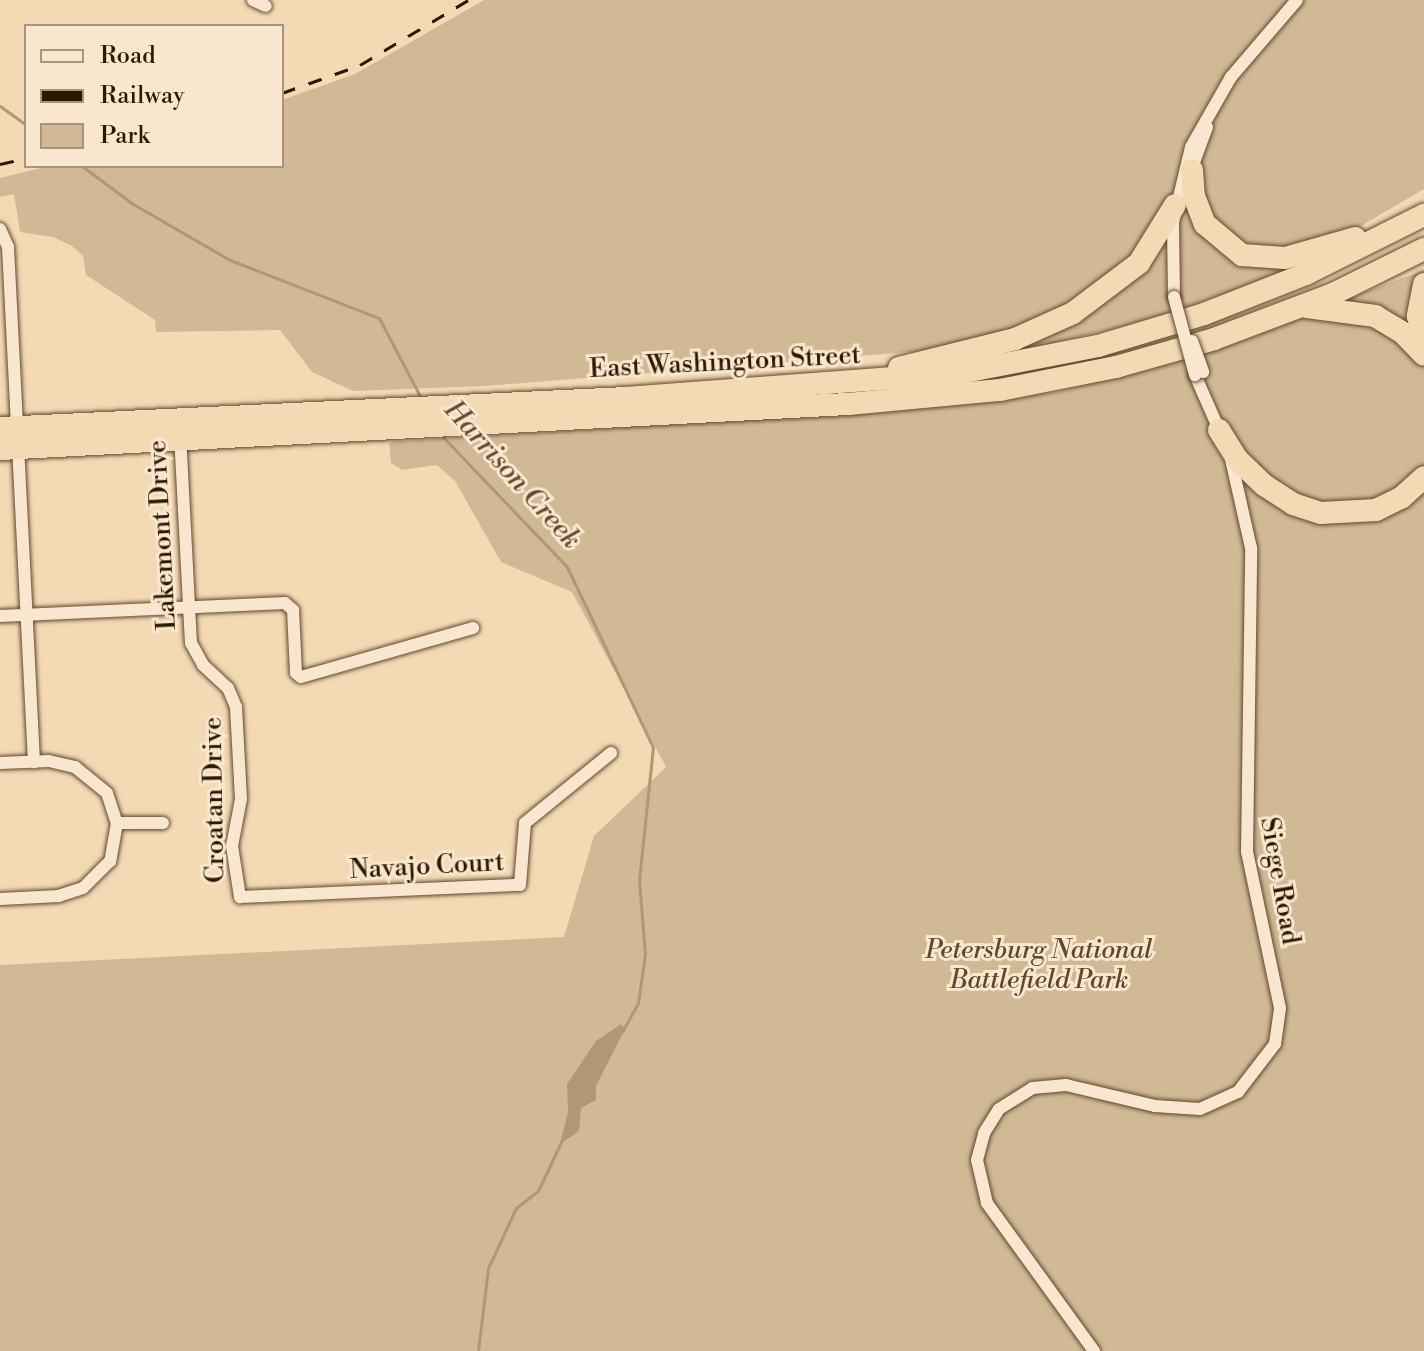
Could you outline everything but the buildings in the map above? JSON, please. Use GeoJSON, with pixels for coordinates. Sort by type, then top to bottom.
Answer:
{"type":"FeatureCollection","features":[{"type":"Feature","properties":{"kind":"highway"},"geometry":{"type":"LineString","coordinates":[[1192,170],[1194,196],[1209,230],[1233,250],[1258,259],[1319,250],[1424,214]]}},
{"type":"Feature","properties":{"kind":"highway"},"geometry":{"type":"LineString","coordinates":[[828,385],[981,349],[1073,313],[1139,263],[1175,205]]}},
{"type":"Feature","properties":{"kind":"highway","name":"East Washington Street"},"geometry":{"type":"LineString","coordinates":[[9,438],[828,385],[998,367],[1136,335],[1272,289],[1424,214]]}},
{"type":"Feature","properties":{"kind":"highway","name":"East Washington Street"},"geometry":{"type":"LineString","coordinates":[[180,429],[840,405],[1000,390],[1155,357],[1301,307],[1424,249]]}},
{"type":"Feature","properties":{"kind":"highway"},"geometry":{"type":"LineString","coordinates":[[1424,284],[1418,316],[1424,336]]}},
{"type":"Feature","properties":{"kind":"highway"},"geometry":{"type":"LineString","coordinates":[[1301,307],[1375,316],[1403,333],[1424,355]]}},
{"type":"Feature","properties":{"kind":"highway"},"geometry":{"type":"LineString","coordinates":[[1223,428],[1266,477],[1291,495],[1326,506],[1358,506],[1384,498],[1424,464]]}},
{"type":"Feature","properties":{"kind":"highway"},"geometry":{"type":"LineString","coordinates":[[1223,428],[1238,460],[1264,485],[1293,504],[1321,513],[1376,510],[1401,498],[1424,477]]}},
{"type":"Feature","properties":{"kind":"street"},"geometry":{"type":"LineString","coordinates":[[253,0],[266,6]]}},
{"type":"Feature","properties":{"kind":"street","name":"Siege Road"},"geometry":{"type":"LineString","coordinates":[[1094,1351],[987,1203],[977,1160],[984,1133],[999,1109],[1032,1088],[1066,1085],[1155,1106],[1200,1109],[1223,1102],[1247,1084],[1275,1044],[1280,1008],[1245,826],[1251,548],[1223,428],[1199,374],[1178,297],[1175,205],[1188,154],[1217,101],[1238,67],[1297,0]]}},
{"type":"Feature","properties":{"kind":"street","name":"Siege Road"},"geometry":{"type":"LineString","coordinates":[[1289,11],[1306,0]]}},
{"type":"Feature","properties":{"kind":"street","name":"Siege Road"},"geometry":{"type":"LineString","coordinates":[[1178,297],[1180,237],[1192,170],[1217,101]]}},
{"type":"Feature","properties":{"kind":"street"},"geometry":{"type":"LineString","coordinates":[[0,229],[8,247],[9,438],[27,614],[34,762]]}},
{"type":"Feature","properties":{"kind":"street","name":"Lakemont Drive"},"geometry":{"type":"LineString","coordinates":[[180,429],[188,607],[197,656],[226,685]]}},
{"type":"Feature","properties":{"kind":"street"},"geometry":{"type":"LineString","coordinates":[[0,616],[290,605],[296,673],[301,677],[473,628]]}},
{"type":"Feature","properties":{"kind":"street","name":"Croatan Drive"},"geometry":{"type":"LineString","coordinates":[[226,685],[236,707],[241,799],[232,846],[236,890],[245,899],[259,898]]}},
{"type":"Feature","properties":{"kind":"street","name":"Navajo Court"},"geometry":{"type":"LineString","coordinates":[[259,898],[520,885],[525,823],[611,753]]}},
{"type":"Feature","properties":{"kind":"street"},"geometry":{"type":"LineString","coordinates":[[0,763],[65,763],[87,774],[107,793],[117,823],[110,861],[83,888],[59,896],[0,899]]}},
{"type":"Feature","properties":{"kind":"street"},"geometry":{"type":"LineString","coordinates":[[117,823],[163,823]]}},
{"type":"Feature","properties":{"kind":"green space"},"geometry":{"type":"Polygon","coordinates":[[[484,0],[1424,0],[1424,189],[1277,275],[1153,319],[979,361],[933,350],[485,386],[353,391],[312,372],[280,330],[156,332],[155,320],[86,275],[83,256],[72,246],[53,237],[20,232],[14,194],[0,197],[0,178],[41,168],[284,168],[284,99],[355,74],[484,0]]]}},
{"type":"Feature","properties":{"kind":"green space","name":"Petersburg National Battlefield Park"},"geometry":{"type":"Polygon","coordinates":[[[1424,270],[1424,1351],[0,1351],[0,965],[564,937],[594,836],[666,767],[572,592],[501,562],[455,481],[437,465],[402,470],[391,463],[389,442],[875,412],[1057,392],[1174,363],[1424,270]]]}},
{"type":"Feature","properties":{"kind":"shaded area"},"geometry":{"type":"Polygon","coordinates":[[[621,1024],[625,1029],[596,1086],[596,1100],[581,1108],[579,1131],[560,1144],[568,1112],[567,1084],[596,1041],[621,1024]]]}},
{"type":"Feature","properties":{"kind":"waterway","name":"Harrison Creek"},"geometry":{"type":"LineString","coordinates":[[0,106],[24,124]]}},
{"type":"Feature","properties":{"kind":"waterway","name":"Harrison Creek"},"geometry":{"type":"LineString","coordinates":[[85,168],[133,204],[230,260],[379,318],[421,398]]}},
{"type":"Feature","properties":{"kind":"waterway","name":"Harrison Creek"},"geometry":{"type":"LineString","coordinates":[[442,436],[567,567],[653,747],[639,880],[645,954],[638,1003],[622,1032]]}},
{"type":"Feature","properties":{"kind":"waterway"},"geometry":{"type":"LineString","coordinates":[[478,1351],[488,1268],[516,1208],[538,1191],[561,1142]]}},
{"type":"Feature","properties":{"kind":"railway"},"geometry":{"type":"LineString","coordinates":[[284,92],[360,65],[468,0]]}},
{"type":"Feature","properties":{"kind":"railway"},"geometry":{"type":"LineString","coordinates":[[0,164],[24,158]]}}]}
